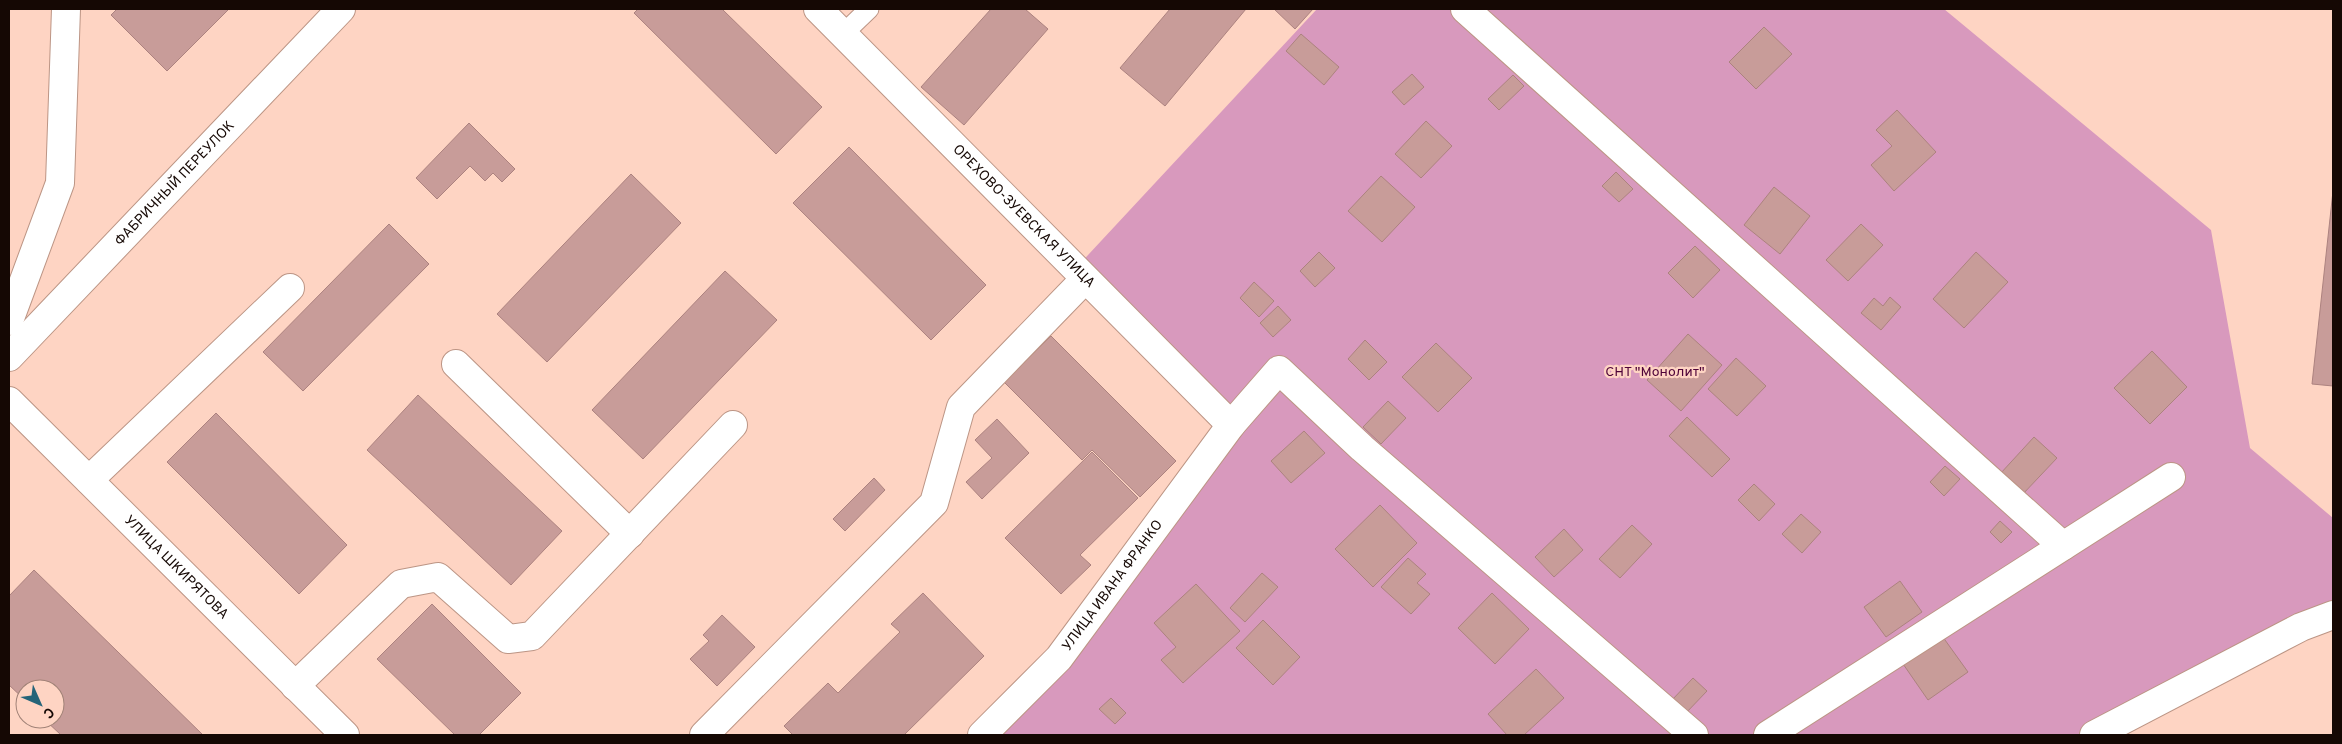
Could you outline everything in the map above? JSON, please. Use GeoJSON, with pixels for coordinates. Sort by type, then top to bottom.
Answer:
{"type":"FeatureCollection","features":[{"type":"Feature","properties":{"kind":"street"},"geometry":{"type":"LineString","coordinates":[[9,321],[60,183],[66,9]]}},
{"type":"Feature","properties":{"kind":"street","name":"ФАБРИЧНЫЙ ПЕРЕУЛОК"},"geometry":{"type":"LineString","coordinates":[[9,357],[341,9]]}},
{"type":"Feature","properties":{"kind":"street","name":"ОРЕХОВО-ЗУЕВСКАЯ УЛИЦА"},"geometry":{"type":"LineString","coordinates":[[818,9],[1231,425]]}},
{"type":"Feature","properties":{"kind":"street"},"geometry":{"type":"LineString","coordinates":[[1464,9],[2063,546]]}},
{"type":"Feature","properties":{"kind":"street"},"geometry":{"type":"LineString","coordinates":[[704,735],[934,503],[961,406],[1085,279]]}},
{"type":"Feature","properties":{"kind":"street"},"geometry":{"type":"LineString","coordinates":[[88,480],[290,288]]}},
{"type":"Feature","properties":{"kind":"street"},"geometry":{"type":"LineString","coordinates":[[456,364],[630,534]]}},
{"type":"Feature","properties":{"kind":"street","name":"УЛИЦА ИВАНА ФРАНКО"},"geometry":{"type":"LineString","coordinates":[[982,735],[1059,658],[1231,425],[1279,370],[1362,448],[1694,735]]}},
{"type":"Feature","properties":{"kind":"street","name":"УЛИЦА ШКИРЯТОВА"},"geometry":{"type":"LineString","coordinates":[[9,401],[345,735]]}},
{"type":"Feature","properties":{"kind":"street"},"geometry":{"type":"LineString","coordinates":[[295,686],[401,584],[438,577],[508,639],[532,636],[733,425]]}},
{"type":"Feature","properties":{"kind":"street"},"geometry":{"type":"LineString","coordinates":[[1768,735],[2171,477]]}},
{"type":"Feature","properties":{"kind":"street"},"geometry":{"type":"LineString","coordinates":[[2094,735],[2302,627],[2333,615]]}},
{"type":"Feature","properties":{"kind":"lane"},"geometry":{"type":"LineString","coordinates":[[843,34],[869,9]]}},
{"type":"Feature","properties":{"kind":"green space","name":"СНТ \"Монолит\""},"geometry":{"type":"Polygon","coordinates":[[[1317,9],[1944,9],[2211,230],[2250,448],[2333,518],[2333,615],[2097,735],[978,735],[1059,658],[1231,425],[1075,269],[1317,9]]]}},
{"type":"Feature","properties":{"kind":"building"},"geometry":{"type":"Polygon","coordinates":[[[117,9],[229,9],[167,71],[111,15],[117,9]]]}},
{"type":"Feature","properties":{"kind":"building"},"geometry":{"type":"Polygon","coordinates":[[[638,9],[722,9],[822,107],[776,154],[634,13],[638,9]]]}},
{"type":"Feature","properties":{"kind":"building"},"geometry":{"type":"Polygon","coordinates":[[[991,9],[1025,9],[1048,29],[964,125],[921,87],[991,9]]]}},
{"type":"Feature","properties":{"kind":"building"},"geometry":{"type":"Polygon","coordinates":[[[1170,9],[1246,9],[1165,106],[1120,68],[1170,9]]]}},
{"type":"Feature","properties":{"kind":"building"},"geometry":{"type":"Polygon","coordinates":[[[1274,9],[1313,9],[1295,29],[1274,9]]]}},
{"type":"Feature","properties":{"kind":"building"},"geometry":{"type":"Polygon","coordinates":[[[1764,27],[1792,54],[1756,89],[1729,62],[1764,27]]]}},
{"type":"Feature","properties":{"kind":"building"},"geometry":{"type":"Polygon","coordinates":[[[1301,34],[1339,67],[1324,85],[1286,51],[1301,34]]]}},
{"type":"Feature","properties":{"kind":"building"},"geometry":{"type":"Polygon","coordinates":[[[1412,74],[1424,87],[1404,105],[1392,92],[1412,74]]]}},
{"type":"Feature","properties":{"kind":"building"},"geometry":{"type":"Polygon","coordinates":[[[1513,75],[1524,86],[1499,110],[1488,99],[1513,75]]]}},
{"type":"Feature","properties":{"kind":"building"},"geometry":{"type":"Polygon","coordinates":[[[1897,110],[1936,152],[1894,191],[1871,165],[1892,146],[1876,130],[1897,110]]]}},
{"type":"Feature","properties":{"kind":"building"},"geometry":{"type":"Polygon","coordinates":[[[1426,121],[1452,146],[1421,178],[1395,154],[1426,121]]]}},
{"type":"Feature","properties":{"kind":"building"},"geometry":{"type":"Polygon","coordinates":[[[469,123],[515,169],[502,182],[493,173],[485,181],[470,166],[437,199],[416,178],[469,123]]]}},
{"type":"Feature","properties":{"kind":"building"},"geometry":{"type":"Polygon","coordinates":[[[849,147],[986,285],[931,340],[793,203],[849,147]]]}},
{"type":"Feature","properties":{"kind":"building"},"geometry":{"type":"Polygon","coordinates":[[[1616,172],[1633,189],[1619,202],[1602,186],[1616,172]]]}},
{"type":"Feature","properties":{"kind":"building"},"geometry":{"type":"Polygon","coordinates":[[[631,174],[681,223],[547,362],[497,314],[631,174]]]}},
{"type":"Feature","properties":{"kind":"building"},"geometry":{"type":"Polygon","coordinates":[[[1381,176],[1415,207],[1382,242],[1348,211],[1381,176]]]}},
{"type":"Feature","properties":{"kind":"building"},"geometry":{"type":"Polygon","coordinates":[[[1774,187],[1810,216],[1780,254],[1744,225],[1774,187]]]}},
{"type":"Feature","properties":{"kind":"building"},"geometry":{"type":"Polygon","coordinates":[[[2333,191],[2333,386],[2312,384],[2333,191]]]}},
{"type":"Feature","properties":{"kind":"building"},"geometry":{"type":"Polygon","coordinates":[[[389,224],[429,264],[303,391],[263,352],[389,224]]]}},
{"type":"Feature","properties":{"kind":"building"},"geometry":{"type":"Polygon","coordinates":[[[1861,224],[1883,245],[1848,281],[1826,260],[1861,224]]]}},
{"type":"Feature","properties":{"kind":"building"},"geometry":{"type":"Polygon","coordinates":[[[1695,246],[1720,270],[1693,298],[1668,273],[1695,246]]]}},
{"type":"Feature","properties":{"kind":"building"},"geometry":{"type":"Polygon","coordinates":[[[1319,252],[1335,268],[1315,287],[1300,271],[1319,252]]]}},
{"type":"Feature","properties":{"kind":"building"},"geometry":{"type":"Polygon","coordinates":[[[1976,252],[2008,282],[1964,328],[1933,299],[1976,252]]]}},
{"type":"Feature","properties":{"kind":"building"},"geometry":{"type":"Polygon","coordinates":[[[725,271],[777,320],[643,459],[592,410],[725,271]]]}},
{"type":"Feature","properties":{"kind":"building"},"geometry":{"type":"Polygon","coordinates":[[[1254,282],[1274,301],[1259,317],[1240,298],[1254,282]]]}},
{"type":"Feature","properties":{"kind":"building"},"geometry":{"type":"Polygon","coordinates":[[[1890,297],[1901,307],[1881,330],[1861,313],[1874,298],[1883,306],[1890,297]]]}},
{"type":"Feature","properties":{"kind":"building"},"geometry":{"type":"Polygon","coordinates":[[[1278,306],[1291,320],[1273,337],[1260,323],[1278,306]]]}},
{"type":"Feature","properties":{"kind":"building"},"geometry":{"type":"Polygon","coordinates":[[[1688,334],[1722,365],[1681,411],[1647,380],[1688,334]]]}},
{"type":"Feature","properties":{"kind":"building"},"geometry":{"type":"Polygon","coordinates":[[[1051,336],[1176,461],[1140,497],[1092,450],[1082,460],[1004,382],[1051,336]]]}},
{"type":"Feature","properties":{"kind":"building"},"geometry":{"type":"Polygon","coordinates":[[[1365,340],[1387,362],[1369,380],[1348,359],[1365,340]]]}},
{"type":"Feature","properties":{"kind":"building"},"geometry":{"type":"Polygon","coordinates":[[[1436,343],[1472,378],[1438,412],[1402,377],[1436,343]]]}},
{"type":"Feature","properties":{"kind":"building"},"geometry":{"type":"Polygon","coordinates":[[[2152,351],[2187,387],[2150,424],[2114,388],[2152,351]]]}},
{"type":"Feature","properties":{"kind":"building"},"geometry":{"type":"Polygon","coordinates":[[[1736,358],[1766,386],[1737,416],[1708,389],[1736,358]]]}},
{"type":"Feature","properties":{"kind":"building"},"geometry":{"type":"Polygon","coordinates":[[[418,395],[562,531],[511,585],[367,450],[418,395]]]}},
{"type":"Feature","properties":{"kind":"building"},"geometry":{"type":"Polygon","coordinates":[[[1388,401],[1406,418],[1381,444],[1363,427],[1388,401]]]}},
{"type":"Feature","properties":{"kind":"building"},"geometry":{"type":"Polygon","coordinates":[[[216,413],[347,545],[299,594],[167,462],[216,413]]]}},
{"type":"Feature","properties":{"kind":"building"},"geometry":{"type":"Polygon","coordinates":[[[1687,417],[1730,459],[1712,477],[1669,436],[1687,417]]]}},
{"type":"Feature","properties":{"kind":"building"},"geometry":{"type":"Polygon","coordinates":[[[997,419],[1029,453],[982,499],[966,482],[992,458],[975,440],[997,419]]]}},
{"type":"Feature","properties":{"kind":"building"},"geometry":{"type":"Polygon","coordinates":[[[1304,431],[1325,453],[1291,483],[1271,461],[1304,431]]]}},
{"type":"Feature","properties":{"kind":"building"},"geometry":{"type":"Polygon","coordinates":[[[2034,437],[2057,458],[2022,495],[2000,474],[2034,437]]]}},
{"type":"Feature","properties":{"kind":"building"},"geometry":{"type":"Polygon","coordinates":[[[1092,452],[1138,498],[1080,555],[1091,565],[1061,594],[1005,538],[1092,452]]]}},
{"type":"Feature","properties":{"kind":"building"},"geometry":{"type":"Polygon","coordinates":[[[1945,466],[1960,479],[1944,496],[1930,482],[1945,466]]]}},
{"type":"Feature","properties":{"kind":"building"},"geometry":{"type":"Polygon","coordinates":[[[874,478],[885,490],[845,531],[833,519],[874,478]]]}},
{"type":"Feature","properties":{"kind":"building"},"geometry":{"type":"Polygon","coordinates":[[[1754,484],[1775,504],[1759,521],[1738,500],[1754,484]]]}},
{"type":"Feature","properties":{"kind":"building"},"geometry":{"type":"Polygon","coordinates":[[[1380,505],[1417,543],[1373,587],[1335,549],[1380,505]]]}},
{"type":"Feature","properties":{"kind":"building"},"geometry":{"type":"Polygon","coordinates":[[[1801,514],[1821,532],[1802,553],[1782,534],[1801,514]]]}},
{"type":"Feature","properties":{"kind":"building"},"geometry":{"type":"Polygon","coordinates":[[[2000,521],[2012,532],[2001,543],[1990,532],[2000,521]]]}},
{"type":"Feature","properties":{"kind":"building"},"geometry":{"type":"Polygon","coordinates":[[[1632,525],[1652,544],[1620,578],[1599,559],[1632,525]]]}},
{"type":"Feature","properties":{"kind":"building"},"geometry":{"type":"Polygon","coordinates":[[[1564,529],[1583,550],[1554,577],[1535,557],[1564,529]]]}},
{"type":"Feature","properties":{"kind":"building"},"geometry":{"type":"Polygon","coordinates":[[[1408,558],[1426,574],[1417,583],[1430,594],[1411,614],[1381,587],[1408,558]]]}},
{"type":"Feature","properties":{"kind":"building"},"geometry":{"type":"Polygon","coordinates":[[[34,570],[203,735],[61,735],[55,729],[65,729],[65,679],[15,679],[15,691],[9,685],[9,596],[34,570]]]}},
{"type":"Feature","properties":{"kind":"building"},"geometry":{"type":"Polygon","coordinates":[[[1262,573],[1278,587],[1245,622],[1230,608],[1262,573]]]}},
{"type":"Feature","properties":{"kind":"building"},"geometry":{"type":"Polygon","coordinates":[[[1900,581],[1922,612],[1886,637],[1864,607],[1900,581]]]}},
{"type":"Feature","properties":{"kind":"building"},"geometry":{"type":"Polygon","coordinates":[[[1196,584],[1240,631],[1183,683],[1161,660],[1176,647],[1154,623],[1196,584]]]}},
{"type":"Feature","properties":{"kind":"building"},"geometry":{"type":"Polygon","coordinates":[[[923,593],[984,656],[904,735],[793,735],[784,726],[828,683],[838,693],[900,632],[891,624],[923,593]]]}},
{"type":"Feature","properties":{"kind":"building"},"geometry":{"type":"Polygon","coordinates":[[[1492,593],[1529,629],[1495,664],[1458,628],[1492,593]]]}},
{"type":"Feature","properties":{"kind":"building"},"geometry":{"type":"Polygon","coordinates":[[[432,604],[521,693],[479,735],[455,735],[377,659],[432,604]]]}},
{"type":"Feature","properties":{"kind":"building"},"geometry":{"type":"Polygon","coordinates":[[[722,615],[755,647],[717,686],[690,659],[709,641],[703,635],[722,615]]]}},
{"type":"Feature","properties":{"kind":"building"},"geometry":{"type":"Polygon","coordinates":[[[1263,620],[1300,657],[1273,685],[1236,648],[1263,620]]]}},
{"type":"Feature","properties":{"kind":"building"},"geometry":{"type":"Polygon","coordinates":[[[1940,633],[1968,672],[1928,700],[1901,661],[1940,633]]]}},
{"type":"Feature","properties":{"kind":"building"},"geometry":{"type":"Polygon","coordinates":[[[1536,669],[1564,698],[1524,735],[1507,735],[1488,714],[1536,669]]]}},
{"type":"Feature","properties":{"kind":"building"},"geometry":{"type":"Polygon","coordinates":[[[1693,678],[1707,691],[1685,714],[1671,701],[1693,678]]]}},
{"type":"Feature","properties":{"kind":"building"},"geometry":{"type":"Polygon","coordinates":[[[1111,698],[1126,713],[1115,724],[1099,709],[1111,698]]]}}]}
